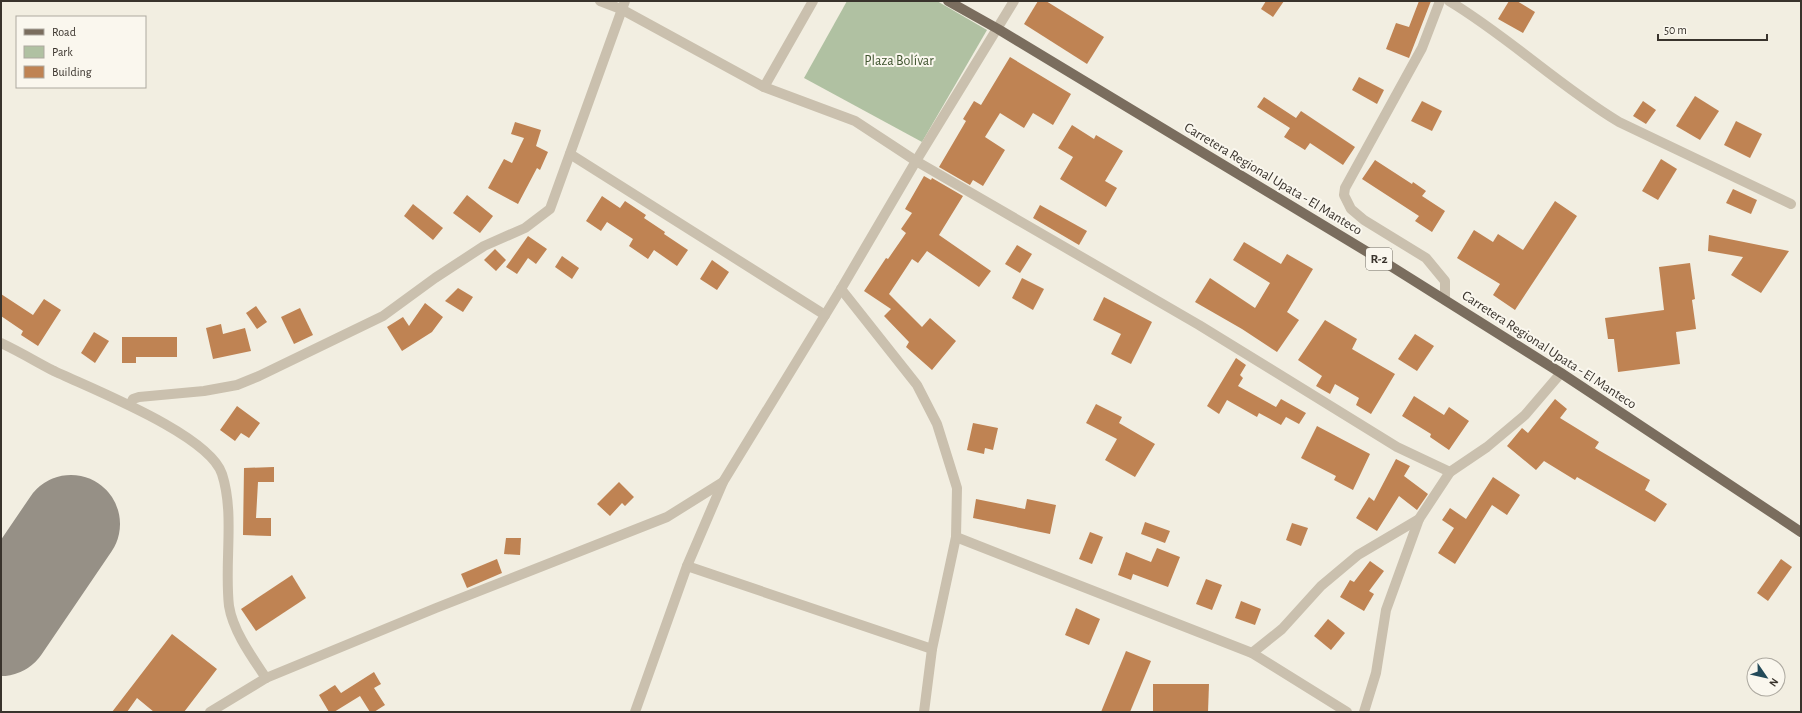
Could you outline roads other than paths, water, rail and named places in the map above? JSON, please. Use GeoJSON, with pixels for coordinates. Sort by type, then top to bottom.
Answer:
{"type":"FeatureCollection","features":[{"type":"Feature","properties":{"kind":"main road","name":"Carretera Regional Upata - El Manteco"},"geometry":{"type":"LineString","coordinates":[[948,1],[998,29],[1445,300],[1561,373],[1801,532]]}},
{"type":"Feature","properties":{"kind":"street"},"geometry":{"type":"LineString","coordinates":[[600,1],[623,5],[764,87],[855,121],[916,161],[1199,325],[1397,447],[1450,472]]}},
{"type":"Feature","properties":{"kind":"street"},"geometry":{"type":"LineString","coordinates":[[764,87],[813,1]]}},
{"type":"Feature","properties":{"kind":"street"},"geometry":{"type":"LineString","coordinates":[[635,712],[687,566],[723,482],[841,290],[916,161],[1014,1]]}},
{"type":"Feature","properties":{"kind":"street"},"geometry":{"type":"LineString","coordinates":[[1440,1],[1422,48],[1345,188],[1344,195],[1350,209],[1364,220],[1426,258],[1445,281],[1445,300]]}},
{"type":"Feature","properties":{"kind":"street"},"geometry":{"type":"LineString","coordinates":[[1449,1],[1515,45],[1593,106],[1619,122],[1791,204]]}},
{"type":"Feature","properties":{"kind":"street"},"geometry":{"type":"LineString","coordinates":[[130,405],[133,399],[139,397],[204,391],[237,384],[383,316],[435,278],[484,246],[525,228],[550,209],[623,5]]}},
{"type":"Feature","properties":{"kind":"street"},"geometry":{"type":"LineString","coordinates":[[570,154],[825,314]]}},
{"type":"Feature","properties":{"kind":"street"},"geometry":{"type":"LineString","coordinates":[[841,290],[917,385],[938,424],[957,488],[956,537],[932,649],[925,710]]}},
{"type":"Feature","properties":{"kind":"street"},"geometry":{"type":"LineString","coordinates":[[1,343],[52,369],[130,405],[175,430],[201,448],[216,463],[222,473],[228,502],[227,564],[230,607],[241,640],[266,678]]}},
{"type":"Feature","properties":{"kind":"street"},"geometry":{"type":"LineString","coordinates":[[1364,712],[1376,673],[1386,610],[1419,519],[1450,472],[1487,447],[1525,415],[1561,373]]}},
{"type":"Feature","properties":{"kind":"street"},"geometry":{"type":"LineString","coordinates":[[210,712],[266,678],[436,608],[667,517],[723,482]]}},
{"type":"Feature","properties":{"kind":"street"},"geometry":{"type":"LineString","coordinates":[[1252,653],[1282,630],[1321,586],[1358,555],[1419,519]]}},
{"type":"Feature","properties":{"kind":"street"},"geometry":{"type":"LineString","coordinates":[[956,537],[1252,653],[1347,712]]}},
{"type":"Feature","properties":{"kind":"street"},"geometry":{"type":"LineString","coordinates":[[687,566],[932,649]]}},
{"type":"Feature","properties":{"kind":"park label","name":"Plaza Bolívar"},"geometry":{"type":"Point","coordinates":[899,61]}}]}
